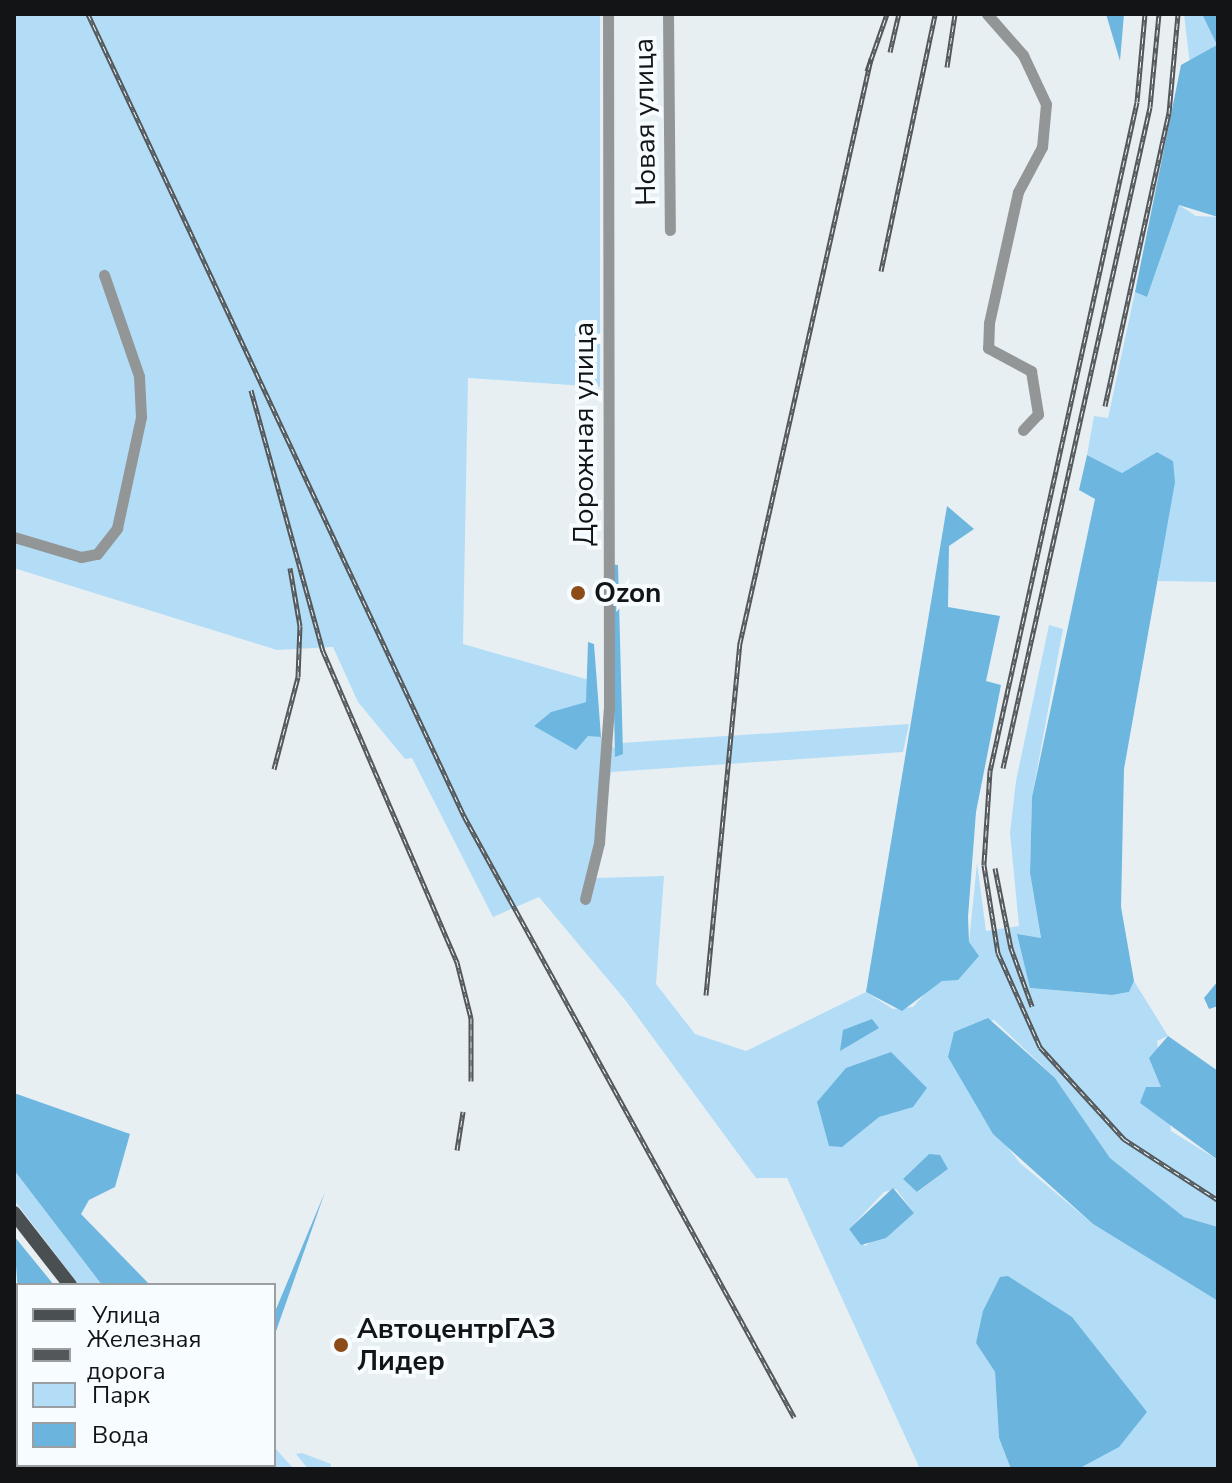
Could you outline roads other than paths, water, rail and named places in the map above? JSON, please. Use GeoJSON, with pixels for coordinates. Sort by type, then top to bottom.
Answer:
{"type":"FeatureCollection","features":[{"type":"Feature","properties":{"kind":"main road"},"geometry":{"type":"LineString","coordinates":[[14,1213],[68,1283]]}},
{"type":"Feature","properties":{"kind":"street","name":"Дорожная улица"},"geometry":{"type":"LineString","coordinates":[[585,899],[599,843],[609,706],[608,14]]}},
{"type":"Feature","properties":{"kind":"street","name":"Новая улица"},"geometry":{"type":"LineString","coordinates":[[668,14],[670,230]]}},
{"type":"Feature","properties":{"kind":"street"},"geometry":{"type":"LineString","coordinates":[[987,14],[1023,55],[1046,104],[1042,147],[1018,192],[989,323],[988,348],[1031,371],[1038,414],[1023,430]]}},
{"type":"Feature","properties":{"kind":"street"},"geometry":{"type":"LineString","coordinates":[[14,537],[81,557],[97,554],[117,528],[141,417],[139,376],[104,275]]}},
{"type":"Feature","properties":{"kind":"water"},"geometry":{"type":"Polygon","coordinates":[[[1218,981],[1218,1006],[1209,1009],[1204,998],[1218,981]]]}},
{"type":"Feature","properties":{"kind":"water"},"geometry":{"type":"Polygon","coordinates":[[[872,1019],[879,1028],[840,1051],[843,1030],[872,1019]]]}},
{"type":"Feature","properties":{"kind":"water"},"geometry":{"type":"Polygon","coordinates":[[[891,1052],[927,1088],[913,1107],[879,1117],[842,1147],[829,1146],[817,1102],[846,1068],[891,1052]]]}},
{"type":"Feature","properties":{"kind":"water"},"geometry":{"type":"Polygon","coordinates":[[[929,1154],[940,1155],[948,1169],[917,1192],[903,1179],[929,1154]]]}},
{"type":"Feature","properties":{"kind":"water"},"geometry":{"type":"Polygon","coordinates":[[[893,1188],[914,1213],[886,1238],[861,1245],[849,1229],[893,1188]]]}},
{"type":"Feature","properties":{"kind":"water"},"geometry":{"type":"Polygon","coordinates":[[[1008,1276],[1072,1317],[1147,1412],[1119,1447],[1078,1469],[1011,1469],[999,1438],[995,1372],[976,1343],[983,1311],[1000,1277],[1008,1276]]]}},
{"type":"Feature","properties":{"kind":"railway"},"geometry":{"type":"LineString","coordinates":[[88,14],[464,816],[794,1417]]}},
{"type":"Feature","properties":{"kind":"railway"},"geometry":{"type":"LineString","coordinates":[[867,71],[887,14]]}},
{"type":"Feature","properties":{"kind":"railway"},"geometry":{"type":"LineString","coordinates":[[890,52],[899,14]]}},
{"type":"Feature","properties":{"kind":"railway"},"geometry":{"type":"LineString","coordinates":[[881,271],[935,14]]}},
{"type":"Feature","properties":{"kind":"railway"},"geometry":{"type":"LineString","coordinates":[[947,67],[955,14]]}},
{"type":"Feature","properties":{"kind":"railway"},"geometry":{"type":"LineString","coordinates":[[1145,14],[1137,102],[990,771],[984,865],[998,953],[1040,1047],[1124,1139],[1218,1200]]}},
{"type":"Feature","properties":{"kind":"railway"},"geometry":{"type":"LineString","coordinates":[[1003,768],[1150,107],[1159,14]]}},
{"type":"Feature","properties":{"kind":"railway"},"geometry":{"type":"LineString","coordinates":[[1105,406],[1169,113],[1178,14]]}},
{"type":"Feature","properties":{"kind":"railway"},"geometry":{"type":"LineString","coordinates":[[706,995],[740,643],[871,59]]}},
{"type":"Feature","properties":{"kind":"railway"},"geometry":{"type":"LineString","coordinates":[[251,390],[323,651],[457,962],[471,1018],[471,1081]]}},
{"type":"Feature","properties":{"kind":"railway"},"geometry":{"type":"LineString","coordinates":[[274,769],[298,677],[300,626],[290,568]]}},
{"type":"Feature","properties":{"kind":"railway"},"geometry":{"type":"LineString","coordinates":[[995,868],[1011,948],[1032,1006]]}},
{"type":"Feature","properties":{"kind":"railway"},"geometry":{"type":"LineString","coordinates":[[457,1150],[463,1111]]}},
{"type":"Feature","properties":{"kind":"place","name":"Ozon"},"geometry":{"type":"Point","coordinates":[578,593]}},
{"type":"Feature","properties":{"kind":"place","name":"АвтоцентрГАЗ Лидер"},"geometry":{"type":"Point","coordinates":[341,1345]}}]}
